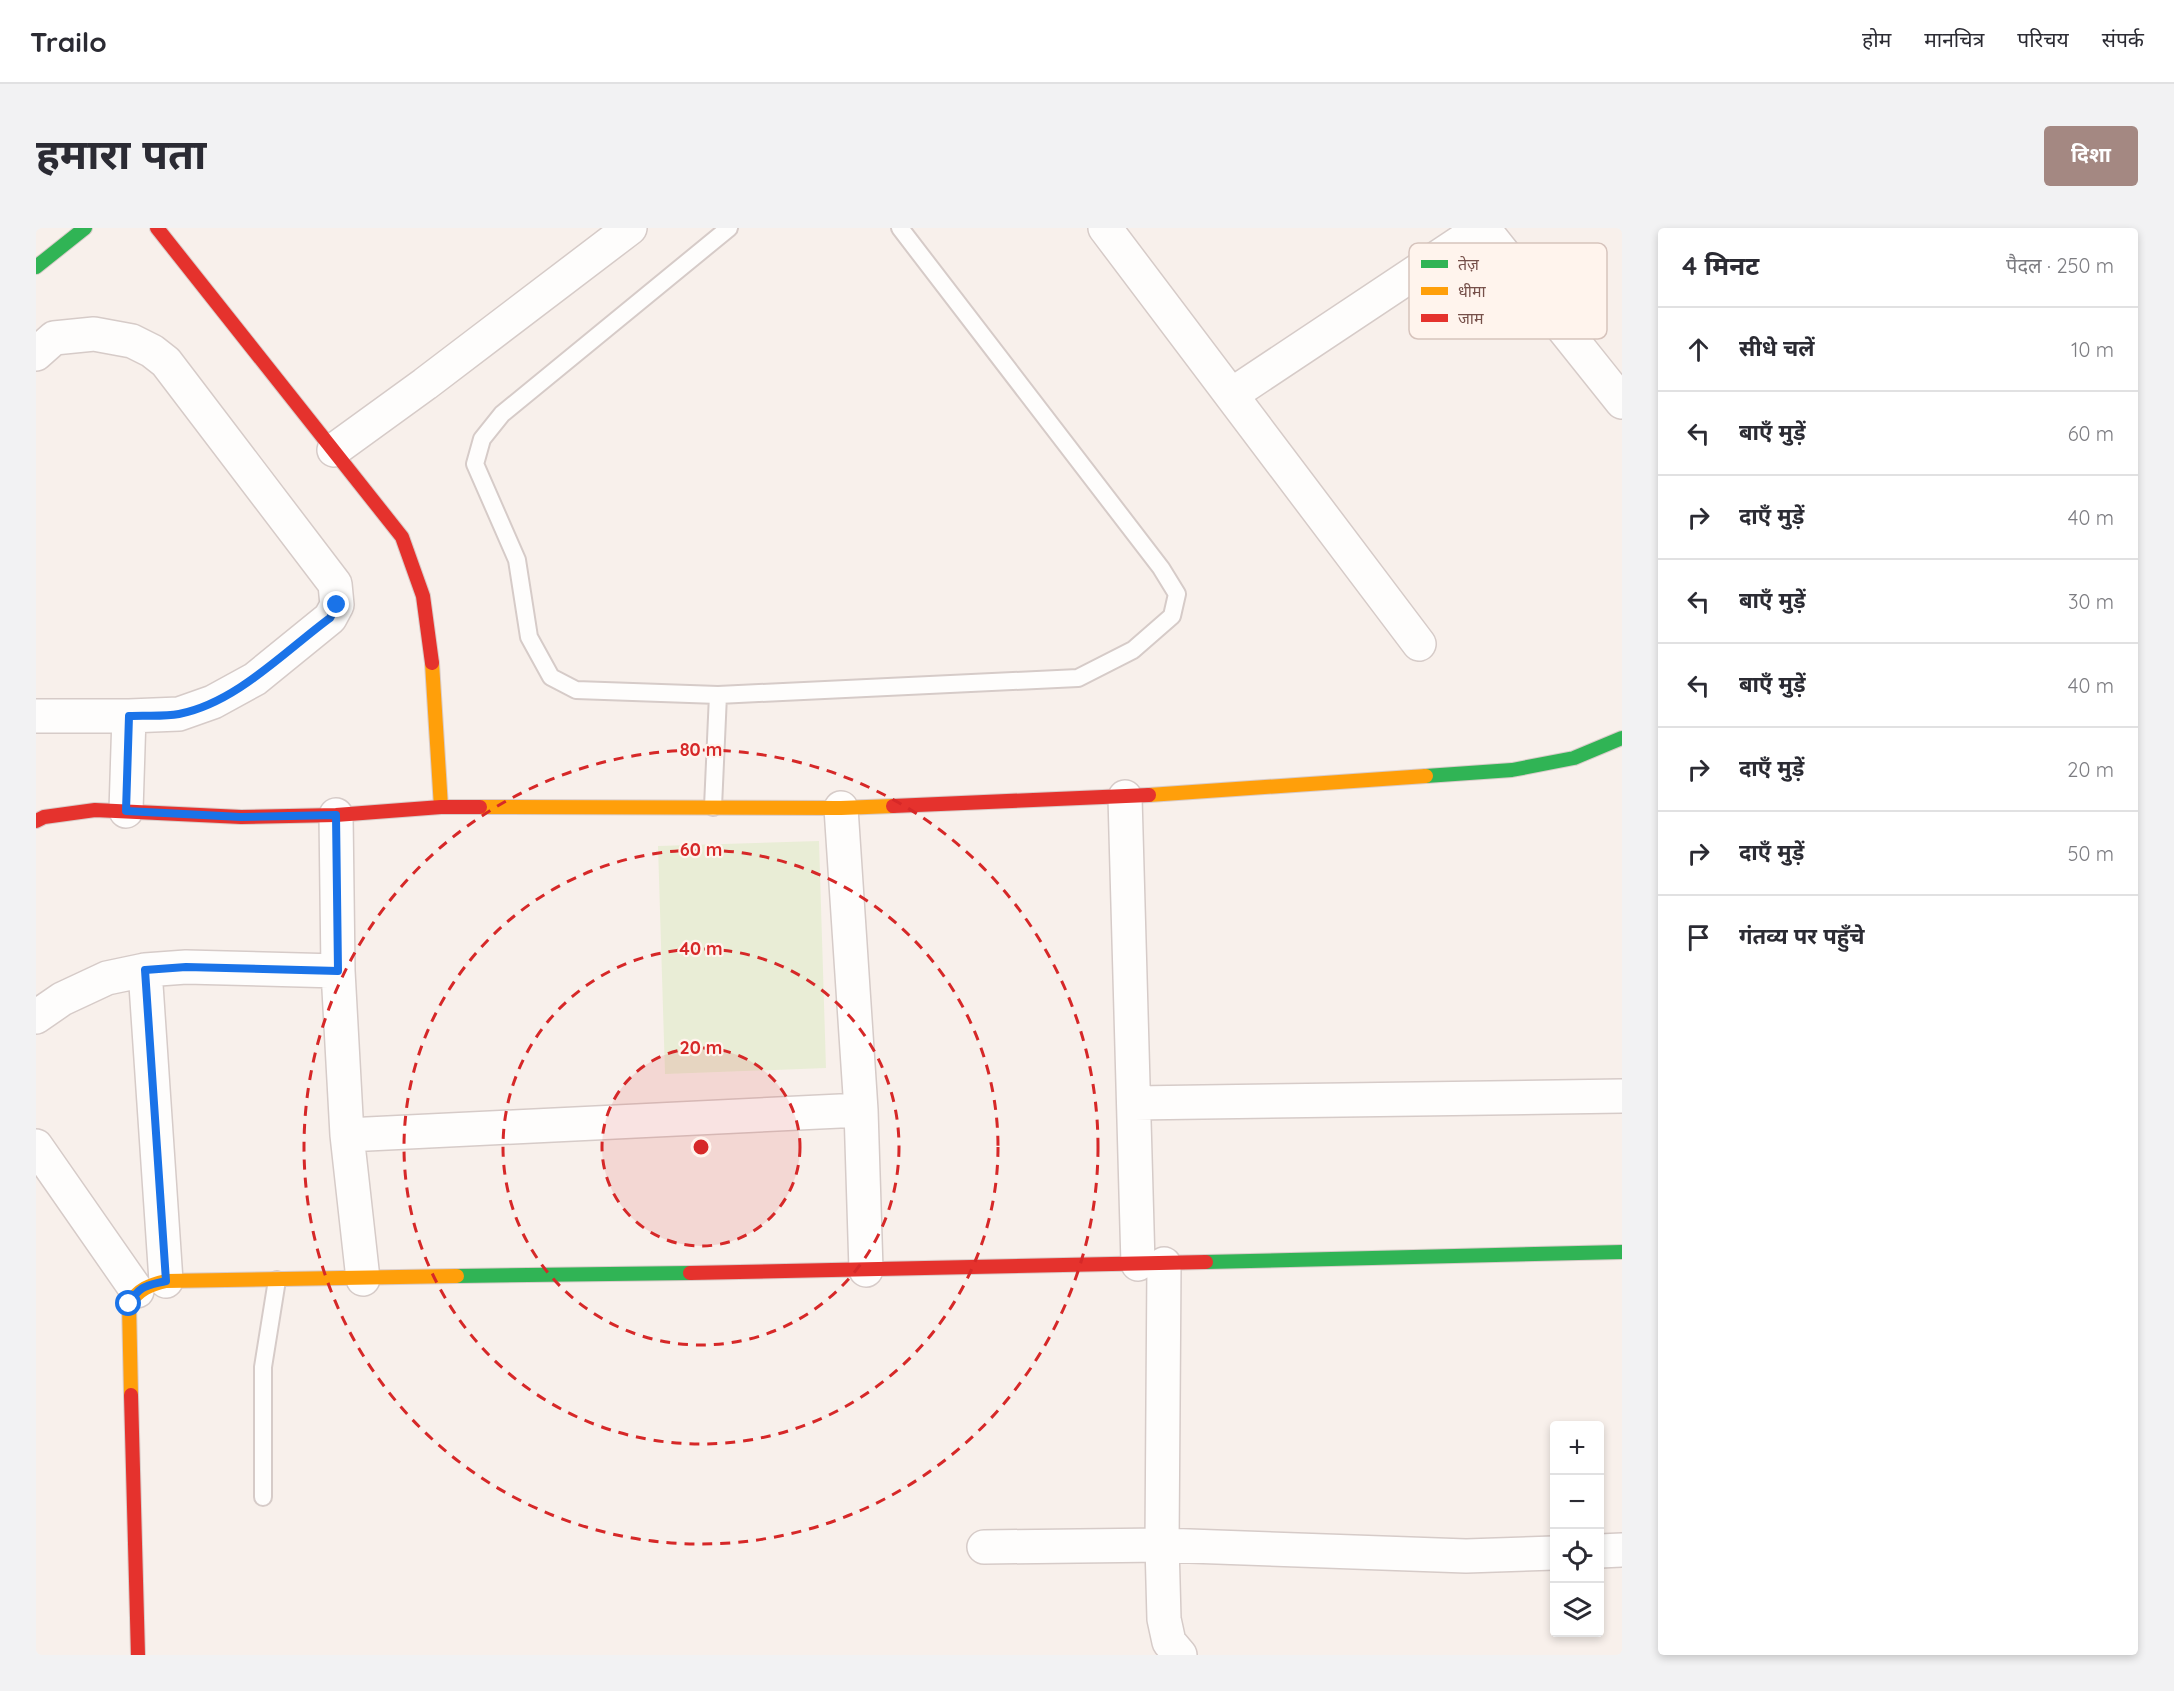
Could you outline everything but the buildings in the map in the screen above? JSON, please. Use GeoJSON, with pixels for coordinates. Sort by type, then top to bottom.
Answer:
{"type":"FeatureCollection","features":[{"type":"Feature","properties":{"kind":"street"},"geometry":{"type":"LineString","coordinates":[[36,267],[85,228]]}},
{"type":"Feature","properties":{"kind":"street"},"geometry":{"type":"LineString","coordinates":[[157,228],[402,537],[423,596],[434,680],[441,807]]}},
{"type":"Feature","properties":{"kind":"street"},"geometry":{"type":"LineString","coordinates":[[334,450],[630,228]]}},
{"type":"Feature","properties":{"kind":"street"},"geometry":{"type":"LineString","coordinates":[[1105,228],[1419,644]]}},
{"type":"Feature","properties":{"kind":"street"},"geometry":{"type":"LineString","coordinates":[[1460,243],[1483,228],[1495,243]]}},
{"type":"Feature","properties":{"kind":"street"},"geometry":{"type":"LineString","coordinates":[[1231,395],[1409,277]]}},
{"type":"Feature","properties":{"kind":"street"},"geometry":{"type":"LineString","coordinates":[[36,354],[54,338],[94,334],[132,341],[152,351],[166,362],[336,584],[337,605],[330,618],[255,679],[213,702],[179,714],[36,716]]}},
{"type":"Feature","properties":{"kind":"street"},"geometry":{"type":"LineString","coordinates":[[1572,339],[1622,402]]}},
{"type":"Feature","properties":{"kind":"street"},"geometry":{"type":"LineString","coordinates":[[126,811],[129,716]]}},
{"type":"Feature","properties":{"kind":"street"},"geometry":{"type":"LineString","coordinates":[[36,821],[95,810],[241,817],[336,815],[441,807],[842,808],[1125,797],[1512,770],[1574,758],[1622,738]]}},
{"type":"Feature","properties":{"kind":"street"},"geometry":{"type":"LineString","coordinates":[[1125,797],[1134,1103],[1151,1264],[1164,1619],[1169,1642],[1180,1655]]}},
{"type":"Feature","properties":{"kind":"street"},"geometry":{"type":"LineString","coordinates":[[842,808],[861,1110],[866,1270]]}},
{"type":"Feature","properties":{"kind":"street"},"geometry":{"type":"LineString","coordinates":[[336,815],[338,971],[347,1135],[363,1279]]}},
{"type":"Feature","properties":{"kind":"street"},"geometry":{"type":"LineString","coordinates":[[36,1017],[62,999],[107,978],[145,970],[186,967],[338,971]]}},
{"type":"Feature","properties":{"kind":"street"},"geometry":{"type":"LineString","coordinates":[[145,970],[151,1286]]}},
{"type":"Feature","properties":{"kind":"street"},"geometry":{"type":"LineString","coordinates":[[1134,1103],[1622,1096]]}},
{"type":"Feature","properties":{"kind":"street"},"geometry":{"type":"LineString","coordinates":[[347,1135],[861,1110]]}},
{"type":"Feature","properties":{"kind":"street"},"geometry":{"type":"LineString","coordinates":[[36,1146],[151,1286]]}},
{"type":"Feature","properties":{"kind":"street"},"geometry":{"type":"LineString","coordinates":[[138,1655],[129,1304],[151,1286],[277,1280],[866,1270],[1622,1252]]}},
{"type":"Feature","properties":{"kind":"street"},"geometry":{"type":"LineString","coordinates":[[984,1547],[1162,1545],[1466,1556],[1550,1553]]}},
{"type":"Feature","properties":{"kind":"street"},"geometry":{"type":"LineString","coordinates":[[1604,1551],[1622,1551]]}},
{"type":"Feature","properties":{"kind":"lane"},"geometry":{"type":"LineString","coordinates":[[729,228],[502,414],[482,439],[475,464],[517,560],[529,637],[551,677],[576,690],[718,695],[1078,678],[1133,650],[1172,616],[1177,594],[1161,568],[900,228]]}},
{"type":"Feature","properties":{"kind":"lane"},"geometry":{"type":"LineString","coordinates":[[713,807],[718,695]]}},
{"type":"Feature","properties":{"kind":"lane"},"geometry":{"type":"LineString","coordinates":[[263,1497],[262,1368],[277,1280]]}},
{"type":"Feature","properties":{"kind":"green space"},"geometry":{"type":"Polygon","coordinates":[[[819,841],[826,1068],[665,1074],[658,846],[819,841]]]}},
{"type":"Feature","properties":{"kind":"traffic: fast"},"geometry":{"type":"LineString","coordinates":[[36,267],[85,228]]}},
{"type":"Feature","properties":{"kind":"traffic: fast"},"geometry":{"type":"LineString","coordinates":[[1426,776],[1512,770],[1574,758],[1622,738]]}},
{"type":"Feature","properties":{"kind":"traffic: fast"},"geometry":{"type":"LineString","coordinates":[[1206,1262],[1622,1252]]}},
{"type":"Feature","properties":{"kind":"traffic: fast"},"geometry":{"type":"LineString","coordinates":[[457,1276],[690,1273]]}},
{"type":"Feature","properties":{"kind":"traffic: slow"},"geometry":{"type":"LineString","coordinates":[[432,663],[441,807]]}},
{"type":"Feature","properties":{"kind":"traffic: slow"},"geometry":{"type":"LineString","coordinates":[[1149,795],[1426,776]]}},
{"type":"Feature","properties":{"kind":"traffic: slow"},"geometry":{"type":"LineString","coordinates":[[480,807],[841,808],[893,806]]}},
{"type":"Feature","properties":{"kind":"traffic: slow"},"geometry":{"type":"LineString","coordinates":[[131,1395],[129,1304],[141,1291],[154,1284],[166,1281],[457,1276]]}},
{"type":"Feature","properties":{"kind":"traffic: jam"},"geometry":{"type":"LineString","coordinates":[[157,228],[402,537],[423,596],[432,663]]}},
{"type":"Feature","properties":{"kind":"traffic: jam"},"geometry":{"type":"LineString","coordinates":[[893,806],[1149,795]]}},
{"type":"Feature","properties":{"kind":"traffic: jam"},"geometry":{"type":"LineString","coordinates":[[36,821],[44,817],[95,810],[241,817],[336,815],[441,807],[480,807]]}},
{"type":"Feature","properties":{"kind":"traffic: jam"},"geometry":{"type":"LineString","coordinates":[[690,1273],[1206,1262]]}},
{"type":"Feature","properties":{"kind":"traffic: jam"},"geometry":{"type":"LineString","coordinates":[[131,1395],[138,1655]]}},
{"type":"Feature","properties":{"kind":"route"},"geometry":{"type":"LineString","coordinates":[[129,1304],[137,1291],[148,1285],[166,1281],[145,970],[186,967],[338,971],[336,815],[241,817],[126,811],[129,716],[179,714],[213,702],[255,679],[330,618],[337,605]]}}]}
